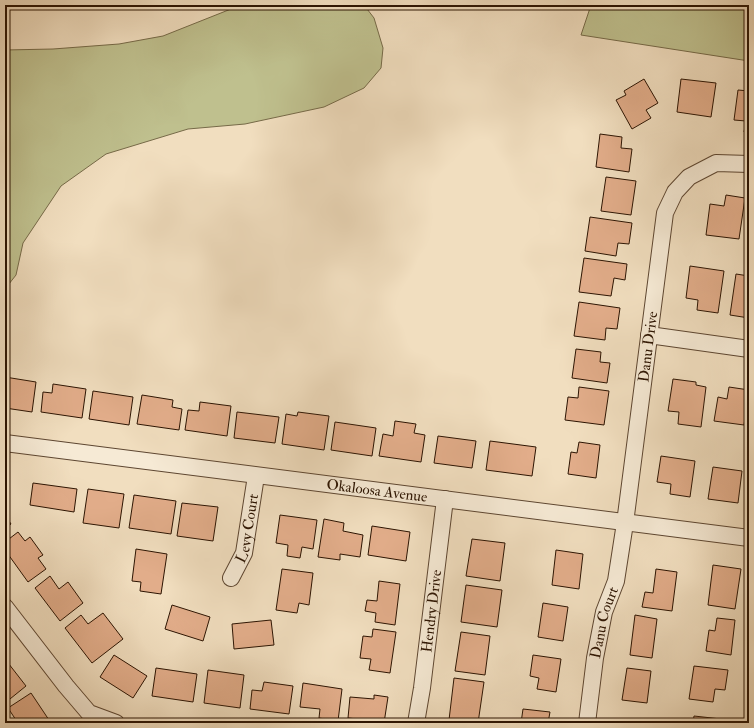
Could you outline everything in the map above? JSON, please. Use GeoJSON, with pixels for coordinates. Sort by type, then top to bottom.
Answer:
{"type":"FeatureCollection","features":[{"type":"Feature","properties":{"kind":"street","name":"Danu Drive"},"geometry":{"type":"LineString","coordinates":[[625,523],[665,213],[675,192],[688,177],[716,163],[749,164]]}},
{"type":"Feature","properties":{"kind":"street"},"geometry":{"type":"LineString","coordinates":[[649,335],[749,349]]}},
{"type":"Feature","properties":{"kind":"street","name":"Okaloosa Avenue"},"geometry":{"type":"LineString","coordinates":[[5,444],[749,538]]}},
{"type":"Feature","properties":{"kind":"street","name":"Levy Court"},"geometry":{"type":"LineString","coordinates":[[231,578],[244,553],[256,476]]}},
{"type":"Feature","properties":{"kind":"street","name":"Hendry Drive"},"geometry":{"type":"LineString","coordinates":[[416,723],[422,688],[445,499]]}},
{"type":"Feature","properties":{"kind":"street","name":"Danu Court"},"geometry":{"type":"LineString","coordinates":[[587,723],[595,658],[604,612],[616,581],[625,523]]}},
{"type":"Feature","properties":{"kind":"street"},"geometry":{"type":"LineString","coordinates":[[5,607],[66,686],[89,713],[116,723]]}},
{"type":"Feature","properties":{"kind":"green space"},"geometry":{"type":"Polygon","coordinates":[[[241,5],[364,5],[374,18],[383,48],[381,68],[364,88],[324,107],[245,124],[188,129],[106,154],[61,186],[23,243],[16,275],[5,289],[5,50],[53,49],[119,44],[163,36],[241,5]]]}},
{"type":"Feature","properties":{"kind":"green space"},"geometry":{"type":"Polygon","coordinates":[[[591,5],[749,5],[749,61],[581,35],[591,5]]]}},
{"type":"Feature","properties":{"kind":"building"},"geometry":{"type":"Polygon","coordinates":[[[644,79],[658,103],[646,110],[651,118],[632,129],[616,100],[626,95],[624,91],[644,79]]]}},
{"type":"Feature","properties":{"kind":"building"},"geometry":{"type":"Polygon","coordinates":[[[681,79],[716,83],[711,117],[677,112],[681,79]]]}},
{"type":"Feature","properties":{"kind":"building"},"geometry":{"type":"Polygon","coordinates":[[[738,90],[749,91],[749,133],[744,132],[746,121],[734,120],[738,90]]]}},
{"type":"Feature","properties":{"kind":"building"},"geometry":{"type":"Polygon","coordinates":[[[600,134],[622,137],[621,148],[632,149],[629,172],[596,167],[600,134]]]}},
{"type":"Feature","properties":{"kind":"building"},"geometry":{"type":"Polygon","coordinates":[[[606,177],[636,181],[631,215],[601,211],[606,177]]]}},
{"type":"Feature","properties":{"kind":"building"},"geometry":{"type":"Polygon","coordinates":[[[726,195],[745,198],[739,239],[706,235],[710,204],[724,206],[726,195]]]}},
{"type":"Feature","properties":{"kind":"building"},"geometry":{"type":"Polygon","coordinates":[[[590,217],[632,223],[629,244],[618,243],[616,256],[585,251],[590,217]]]}},
{"type":"Feature","properties":{"kind":"building"},"geometry":{"type":"Polygon","coordinates":[[[584,258],[627,264],[625,280],[614,278],[611,296],[579,292],[584,258]]]}},
{"type":"Feature","properties":{"kind":"building"},"geometry":{"type":"Polygon","coordinates":[[[690,266],[724,271],[718,313],[697,310],[698,300],[686,298],[690,266]]]}},
{"type":"Feature","properties":{"kind":"building"},"geometry":{"type":"Polygon","coordinates":[[[736,274],[749,276],[749,318],[730,315],[736,274]]]}},
{"type":"Feature","properties":{"kind":"building"},"geometry":{"type":"Polygon","coordinates":[[[579,302],[620,308],[617,329],[606,328],[605,340],[574,336],[579,302]]]}},
{"type":"Feature","properties":{"kind":"building"},"geometry":{"type":"Polygon","coordinates":[[[576,349],[601,352],[600,362],[610,363],[607,383],[572,378],[576,349]]]}},
{"type":"Feature","properties":{"kind":"building"},"geometry":{"type":"Polygon","coordinates":[[[5,377],[36,382],[32,412],[5,408],[5,377]]]}},
{"type":"Feature","properties":{"kind":"building"},"geometry":{"type":"Polygon","coordinates":[[[673,379],[696,382],[696,385],[706,387],[701,427],[678,424],[679,412],[668,411],[673,379]]]}},
{"type":"Feature","properties":{"kind":"building"},"geometry":{"type":"Polygon","coordinates":[[[53,384],[86,389],[82,418],[41,412],[43,392],[52,393],[53,384]]]}},
{"type":"Feature","properties":{"kind":"building"},"geometry":{"type":"Polygon","coordinates":[[[579,387],[609,391],[604,425],[565,420],[568,397],[578,398],[579,387]]]}},
{"type":"Feature","properties":{"kind":"building"},"geometry":{"type":"Polygon","coordinates":[[[729,387],[749,390],[744,425],[714,421],[718,397],[727,399],[729,387]]]}},
{"type":"Feature","properties":{"kind":"building"},"geometry":{"type":"Polygon","coordinates":[[[93,391],[133,397],[129,425],[89,419],[93,391]]]}},
{"type":"Feature","properties":{"kind":"building"},"geometry":{"type":"Polygon","coordinates":[[[142,395],[173,400],[172,407],[182,409],[179,430],[137,424],[142,395]]]}},
{"type":"Feature","properties":{"kind":"building"},"geometry":{"type":"Polygon","coordinates":[[[200,402],[231,406],[227,436],[185,430],[188,410],[199,411],[200,402]]]}},
{"type":"Feature","properties":{"kind":"building"},"geometry":{"type":"Polygon","coordinates":[[[237,412],[279,417],[275,443],[234,438],[237,412]]]}},
{"type":"Feature","properties":{"kind":"building"},"geometry":{"type":"Polygon","coordinates":[[[298,412],[329,416],[324,450],[282,444],[286,414],[297,416],[298,412]]]}},
{"type":"Feature","properties":{"kind":"building"},"geometry":{"type":"Polygon","coordinates":[[[395,421],[416,424],[414,433],[425,435],[421,462],[379,456],[383,434],[393,436],[395,421]]]}},
{"type":"Feature","properties":{"kind":"building"},"geometry":{"type":"Polygon","coordinates":[[[335,422],[376,428],[372,456],[331,450],[335,422]]]}},
{"type":"Feature","properties":{"kind":"building"},"geometry":{"type":"Polygon","coordinates":[[[438,436],[476,441],[472,468],[434,463],[438,436]]]}},
{"type":"Feature","properties":{"kind":"building"},"geometry":{"type":"Polygon","coordinates":[[[490,441],[536,447],[532,476],[486,470],[490,441]]]}},
{"type":"Feature","properties":{"kind":"building"},"geometry":{"type":"Polygon","coordinates":[[[579,442],[600,445],[596,478],[568,474],[571,452],[577,453],[579,442]]]}},
{"type":"Feature","properties":{"kind":"building"},"geometry":{"type":"Polygon","coordinates":[[[661,456],[695,461],[690,497],[670,494],[671,484],[657,482],[661,456]]]}},
{"type":"Feature","properties":{"kind":"building"},"geometry":{"type":"Polygon","coordinates":[[[713,467],[742,471],[738,503],[708,499],[713,467]]]}},
{"type":"Feature","properties":{"kind":"building"},"geometry":{"type":"Polygon","coordinates":[[[33,483],[77,489],[74,512],[30,505],[33,483]]]}},
{"type":"Feature","properties":{"kind":"building"},"geometry":{"type":"Polygon","coordinates":[[[88,489],[124,494],[119,528],[83,523],[88,489]]]}},
{"type":"Feature","properties":{"kind":"building"},"geometry":{"type":"Polygon","coordinates":[[[134,495],[176,501],[171,534],[129,528],[134,495]]]}},
{"type":"Feature","properties":{"kind":"building"},"geometry":{"type":"Polygon","coordinates":[[[182,503],[218,507],[213,541],[177,536],[182,503]]]}},
{"type":"Feature","properties":{"kind":"building"},"geometry":{"type":"Polygon","coordinates":[[[5,515],[11,524],[5,528],[5,515]]]}},
{"type":"Feature","properties":{"kind":"building"},"geometry":{"type":"Polygon","coordinates":[[[280,515],[317,520],[313,549],[302,547],[300,558],[287,556],[288,545],[276,543],[280,515]]]}},
{"type":"Feature","properties":{"kind":"building"},"geometry":{"type":"Polygon","coordinates":[[[324,519],[344,523],[343,531],[363,535],[360,557],[340,554],[340,560],[318,557],[324,519]]]}},
{"type":"Feature","properties":{"kind":"building"},"geometry":{"type":"Polygon","coordinates":[[[372,526],[410,532],[406,561],[368,555],[372,526]]]}},
{"type":"Feature","properties":{"kind":"building"},"geometry":{"type":"Polygon","coordinates":[[[18,532],[25,541],[30,537],[43,555],[38,558],[46,569],[28,582],[5,550],[5,542],[18,532]]]}},
{"type":"Feature","properties":{"kind":"building"},"geometry":{"type":"Polygon","coordinates":[[[472,539],[505,543],[500,581],[466,576],[472,539]]]}},
{"type":"Feature","properties":{"kind":"building"},"geometry":{"type":"Polygon","coordinates":[[[136,549],[167,554],[161,594],[140,591],[141,582],[132,581],[136,549]]]}},
{"type":"Feature","properties":{"kind":"building"},"geometry":{"type":"Polygon","coordinates":[[[556,550],[583,554],[579,589],[552,585],[556,550]]]}},
{"type":"Feature","properties":{"kind":"building"},"geometry":{"type":"Polygon","coordinates":[[[713,565],[741,569],[735,609],[708,605],[713,565]]]}},
{"type":"Feature","properties":{"kind":"building"},"geometry":{"type":"Polygon","coordinates":[[[282,569],[313,573],[309,605],[299,603],[297,613],[276,610],[282,569]]]}},
{"type":"Feature","properties":{"kind":"building"},"geometry":{"type":"Polygon","coordinates":[[[656,569],[677,572],[672,611],[642,607],[645,592],[653,593],[656,569]]]}},
{"type":"Feature","properties":{"kind":"building"},"geometry":{"type":"Polygon","coordinates":[[[50,576],[59,589],[68,582],[83,603],[60,621],[35,588],[50,576]]]}},
{"type":"Feature","properties":{"kind":"building"},"geometry":{"type":"Polygon","coordinates":[[[379,581],[400,584],[395,625],[375,622],[376,613],[365,611],[367,600],[377,601],[379,581]]]}},
{"type":"Feature","properties":{"kind":"building"},"geometry":{"type":"Polygon","coordinates":[[[466,585],[502,590],[497,627],[461,622],[466,585]]]}},
{"type":"Feature","properties":{"kind":"building"},"geometry":{"type":"Polygon","coordinates":[[[543,603],[568,607],[563,641],[538,637],[543,603]]]}},
{"type":"Feature","properties":{"kind":"building"},"geometry":{"type":"Polygon","coordinates":[[[172,605],[210,617],[203,641],[165,629],[172,605]]]}},
{"type":"Feature","properties":{"kind":"building"},"geometry":{"type":"Polygon","coordinates":[[[103,613],[123,639],[92,663],[65,628],[81,615],[88,624],[103,613]]]}},
{"type":"Feature","properties":{"kind":"building"},"geometry":{"type":"Polygon","coordinates":[[[635,615],[657,619],[652,658],[630,655],[635,615]]]}},
{"type":"Feature","properties":{"kind":"building"},"geometry":{"type":"Polygon","coordinates":[[[717,618],[735,620],[731,655],[706,651],[709,630],[715,631],[717,618]]]}},
{"type":"Feature","properties":{"kind":"building"},"geometry":{"type":"Polygon","coordinates":[[[271,620],[274,645],[234,649],[232,624],[271,620]]]}},
{"type":"Feature","properties":{"kind":"building"},"geometry":{"type":"Polygon","coordinates":[[[373,629],[396,632],[390,673],[369,670],[371,659],[360,658],[363,636],[372,637],[373,629]]]}},
{"type":"Feature","properties":{"kind":"building"},"geometry":{"type":"Polygon","coordinates":[[[461,632],[490,636],[485,675],[455,671],[461,632]]]}},
{"type":"Feature","properties":{"kind":"building"},"geometry":{"type":"Polygon","coordinates":[[[114,655],[147,676],[133,698],[100,677],[114,655]]]}},
{"type":"Feature","properties":{"kind":"building"},"geometry":{"type":"Polygon","coordinates":[[[533,655],[561,659],[556,692],[537,689],[539,678],[530,676],[533,655]]]}},
{"type":"Feature","properties":{"kind":"building"},"geometry":{"type":"Polygon","coordinates":[[[5,659],[26,686],[5,703],[5,659]]]}},
{"type":"Feature","properties":{"kind":"building"},"geometry":{"type":"Polygon","coordinates":[[[694,666],[728,670],[725,690],[715,689],[713,702],[689,699],[694,666]]]}},
{"type":"Feature","properties":{"kind":"building"},"geometry":{"type":"Polygon","coordinates":[[[156,668],[197,674],[193,702],[152,696],[156,668]]]}},
{"type":"Feature","properties":{"kind":"building"},"geometry":{"type":"Polygon","coordinates":[[[627,668],[651,671],[647,703],[622,700],[627,668]]]}},
{"type":"Feature","properties":{"kind":"building"},"geometry":{"type":"Polygon","coordinates":[[[208,670],[244,675],[240,708],[204,703],[208,670]]]}},
{"type":"Feature","properties":{"kind":"building"},"geometry":{"type":"Polygon","coordinates":[[[454,678],[484,682],[478,723],[449,720],[454,678]]]}},
{"type":"Feature","properties":{"kind":"building"},"geometry":{"type":"Polygon","coordinates":[[[264,682],[293,686],[289,714],[250,709],[252,690],[262,691],[264,682]]]}},
{"type":"Feature","properties":{"kind":"building"},"geometry":{"type":"Polygon","coordinates":[[[303,683],[342,689],[338,721],[319,718],[320,709],[300,707],[303,683]]]}},
{"type":"Feature","properties":{"kind":"building"},"geometry":{"type":"Polygon","coordinates":[[[31,693],[51,723],[18,723],[8,708],[31,693]]]}},
{"type":"Feature","properties":{"kind":"building"},"geometry":{"type":"Polygon","coordinates":[[[374,695],[388,697],[384,723],[367,723],[368,720],[348,718],[350,697],[374,699],[374,695]]]}},
{"type":"Feature","properties":{"kind":"building"},"geometry":{"type":"Polygon","coordinates":[[[523,709],[550,712],[548,723],[521,723],[523,709]]]}},
{"type":"Feature","properties":{"kind":"building"},"geometry":{"type":"Polygon","coordinates":[[[694,716],[721,719],[721,723],[693,723],[694,716]]]}}]}
